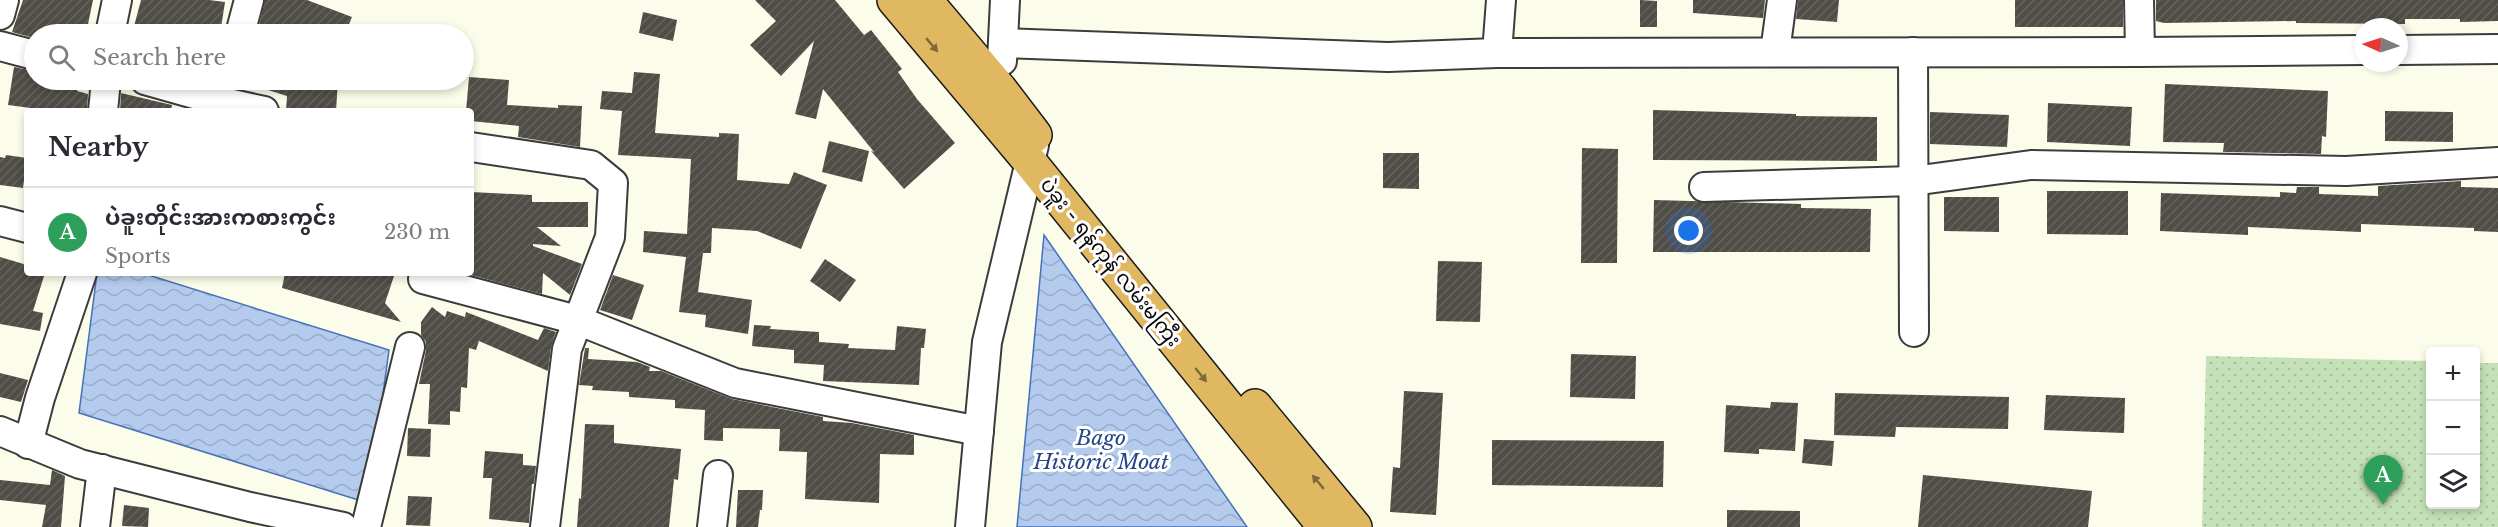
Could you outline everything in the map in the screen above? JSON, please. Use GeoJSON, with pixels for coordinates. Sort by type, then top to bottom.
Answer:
{"type":"FeatureCollection","features":[{"type":"Feature","properties":{"kind":"highway","name":"ပဲခူး - ရန်ကုန် လမ်းမကြီး"},"geometry":{"type":"LineString","coordinates":[[894,0],[996,103]]}},
{"type":"Feature","properties":{"kind":"highway","name":"ပဲခူး - ရန်ကုန် လမ်းမကြီး"},"geometry":{"type":"LineString","coordinates":[[925,0],[996,103],[1325,527]]}},
{"type":"Feature","properties":{"kind":"highway","name":"ပဲခူး - ရန်ကုန် လမ်းမကြီး"},"geometry":{"type":"LineString","coordinates":[[1033,150],[1355,527]]}},
{"type":"Feature","properties":{"kind":"street"},"geometry":{"type":"LineString","coordinates":[[0,15],[4,0]]}},
{"type":"Feature","properties":{"kind":"street"},"geometry":{"type":"LineString","coordinates":[[112,24],[117,0]]}},
{"type":"Feature","properties":{"kind":"street"},"geometry":{"type":"LineString","coordinates":[[243,24],[249,0]]}},
{"type":"Feature","properties":{"kind":"street"},"geometry":{"type":"LineString","coordinates":[[996,103],[1003,44],[1005,0]]}},
{"type":"Feature","properties":{"kind":"street"},"geometry":{"type":"LineString","coordinates":[[1497,53],[1501,0]]}},
{"type":"Feature","properties":{"kind":"street"},"geometry":{"type":"LineString","coordinates":[[1776,52],[1782,0]]}},
{"type":"Feature","properties":{"kind":"street"},"geometry":{"type":"LineString","coordinates":[[2139,0],[2140,52]]}},
{"type":"Feature","properties":{"kind":"street"},"geometry":{"type":"LineString","coordinates":[[1003,44],[1388,57],[1497,53],[2354,50]]}},
{"type":"Feature","properties":{"kind":"street"},"geometry":{"type":"LineString","coordinates":[[0,46],[24,52]]}},
{"type":"Feature","properties":{"kind":"street"},"geometry":{"type":"LineString","coordinates":[[2408,50],[2498,49]]}},
{"type":"Feature","properties":{"kind":"street"},"geometry":{"type":"LineString","coordinates":[[1913,52],[1914,332]]}},
{"type":"Feature","properties":{"kind":"street"},"geometry":{"type":"LineString","coordinates":[[103,108],[105,90]]}},
{"type":"Feature","properties":{"kind":"street"},"geometry":{"type":"LineString","coordinates":[[226,91],[258,108]]}},
{"type":"Feature","properties":{"kind":"street"},"geometry":{"type":"LineString","coordinates":[[474,147],[591,165],[613,183],[610,237],[567,349],[545,527]]}},
{"type":"Feature","properties":{"kind":"street"},"geometry":{"type":"LineString","coordinates":[[970,527],[987,342],[1033,150]]}},
{"type":"Feature","properties":{"kind":"street"},"geometry":{"type":"LineString","coordinates":[[1704,187],[1913,181],[2031,165],[2346,171],[2498,162]]}},
{"type":"Feature","properties":{"kind":"street"},"geometry":{"type":"LineString","coordinates":[[0,221],[24,227]]}},
{"type":"Feature","properties":{"kind":"street"},"geometry":{"type":"LineString","coordinates":[[28,444],[40,398],[81,276]]}},
{"type":"Feature","properties":{"kind":"street"},"geometry":{"type":"LineString","coordinates":[[423,279],[577,320],[735,383],[979,431]]}},
{"type":"Feature","properties":{"kind":"street"},"geometry":{"type":"LineString","coordinates":[[366,527],[410,347]]}},
{"type":"Feature","properties":{"kind":"street"},"geometry":{"type":"LineString","coordinates":[[0,431],[28,444],[249,517],[344,527]]}},
{"type":"Feature","properties":{"kind":"street"},"geometry":{"type":"LineString","coordinates":[[95,527],[102,469]]}},
{"type":"Feature","properties":{"kind":"street"},"geometry":{"type":"LineString","coordinates":[[712,527],[718,475]]}},
{"type":"Feature","properties":{"kind":"green space"},"geometry":{"type":"Polygon","coordinates":[[[2206,356],[2426,361],[2426,509],[2480,509],[2480,363],[2498,363],[2498,527],[2202,527],[2206,356]]]}},
{"type":"Feature","properties":{"kind":"water","name":"Bago Historic Moat"},"geometry":{"type":"Polygon","coordinates":[[[1044,235],[1247,527],[1017,527],[1044,235]]]}},
{"type":"Feature","properties":{"kind":"water"},"geometry":{"type":"Polygon","coordinates":[[[97,276],[152,276],[389,350],[368,503],[79,413],[97,276]]]}},
{"type":"Feature","properties":{"kind":"building"},"geometry":{"type":"Polygon","coordinates":[[[23,0],[93,0],[88,24],[24,24],[24,35],[12,32],[23,0]]]}},
{"type":"Feature","properties":{"kind":"building"},"geometry":{"type":"Polygon","coordinates":[[[141,0],[225,2],[222,24],[135,24],[141,0]]]}},
{"type":"Feature","properties":{"kind":"building"},"geometry":{"type":"Polygon","coordinates":[[[265,0],[307,0],[352,17],[349,24],[259,24],[265,0]]]}},
{"type":"Feature","properties":{"kind":"building"},"geometry":{"type":"Polygon","coordinates":[[[755,0],[835,0],[864,35],[871,30],[902,69],[898,72],[917,99],[955,143],[904,189],[823,89],[816,119],[795,114],[814,41],[781,76],[750,45],[776,21],[755,0]]]}},
{"type":"Feature","properties":{"kind":"building"},"geometry":{"type":"Polygon","coordinates":[[[1640,0],[1657,1],[1657,27],[1640,27],[1640,0]]]}},
{"type":"Feature","properties":{"kind":"building"},"geometry":{"type":"Polygon","coordinates":[[[1693,0],[1765,0],[1763,18],[1693,13],[1693,0]]]}},
{"type":"Feature","properties":{"kind":"building"},"geometry":{"type":"Polygon","coordinates":[[[1798,0],[1839,0],[1837,22],[1796,19],[1798,0]]]}},
{"type":"Feature","properties":{"kind":"building"},"geometry":{"type":"Polygon","coordinates":[[[2015,0],[2123,0],[2123,27],[2015,27],[2015,0]]]}},
{"type":"Feature","properties":{"kind":"building"},"geometry":{"type":"Polygon","coordinates":[[[2156,0],[2498,0],[2498,21],[2354,18],[2354,24],[2296,23],[2296,21],[2164,23],[2156,21],[2156,0]]]}},
{"type":"Feature","properties":{"kind":"building"},"geometry":{"type":"Polygon","coordinates":[[[643,12],[677,20],[673,41],[639,33],[643,12]]]}},
{"type":"Feature","properties":{"kind":"building"},"geometry":{"type":"Polygon","coordinates":[[[14,67],[24,69],[24,90],[77,90],[88,94],[87,108],[30,108],[8,105],[14,67]]]}},
{"type":"Feature","properties":{"kind":"building"},"geometry":{"type":"Polygon","coordinates":[[[634,72],[660,74],[655,133],[719,137],[719,133],[739,134],[737,180],[789,184],[794,172],[827,185],[801,249],[757,231],[712,228],[711,253],[703,253],[698,292],[752,300],[748,334],[705,327],[706,315],[679,312],[686,257],[643,252],[644,231],[687,234],[691,159],[618,155],[622,111],[600,109],[602,91],[632,93],[634,72]]]}},
{"type":"Feature","properties":{"kind":"building"},"geometry":{"type":"Polygon","coordinates":[[[474,77],[509,80],[507,105],[558,108],[558,105],[582,106],[580,147],[518,137],[519,126],[474,121],[474,108],[466,108],[468,90],[474,90],[474,77]]]}},
{"type":"Feature","properties":{"kind":"building"},"geometry":{"type":"Polygon","coordinates":[[[2165,84],[2328,91],[2326,137],[2322,136],[2321,154],[2223,152],[2224,143],[2163,142],[2165,84]]]}},
{"type":"Feature","properties":{"kind":"building"},"geometry":{"type":"Polygon","coordinates":[[[268,90],[337,90],[336,108],[286,108],[287,96],[268,90]]]}},
{"type":"Feature","properties":{"kind":"building"},"geometry":{"type":"Polygon","coordinates":[[[121,93],[172,105],[172,108],[120,108],[121,93]]]}},
{"type":"Feature","properties":{"kind":"building"},"geometry":{"type":"Polygon","coordinates":[[[2048,103],[2132,107],[2130,146],[2047,142],[2048,103]]]}},
{"type":"Feature","properties":{"kind":"building"},"geometry":{"type":"Polygon","coordinates":[[[1653,110],[1877,117],[1877,161],[1653,160],[1653,110]]]}},
{"type":"Feature","properties":{"kind":"building"},"geometry":{"type":"Polygon","coordinates":[[[2385,111],[2453,112],[2453,142],[2385,141],[2385,111]]]}},
{"type":"Feature","properties":{"kind":"building"},"geometry":{"type":"Polygon","coordinates":[[[1930,112],[2009,115],[2007,147],[1930,144],[1930,112]]]}},
{"type":"Feature","properties":{"kind":"building"},"geometry":{"type":"Polygon","coordinates":[[[829,141],[869,151],[862,182],[822,172],[829,141]]]}},
{"type":"Feature","properties":{"kind":"building"},"geometry":{"type":"Polygon","coordinates":[[[1582,148],[1618,149],[1617,263],[1581,263],[1582,148]]]}},
{"type":"Feature","properties":{"kind":"building"},"geometry":{"type":"Polygon","coordinates":[[[1383,153],[1419,153],[1419,189],[1383,188],[1383,153]]]}},
{"type":"Feature","properties":{"kind":"building"},"geometry":{"type":"Polygon","coordinates":[[[6,155],[24,158],[23,188],[0,185],[0,157],[5,158],[6,155]]]}},
{"type":"Feature","properties":{"kind":"building"},"geometry":{"type":"Polygon","coordinates":[[[2461,181],[2461,187],[2498,188],[2498,232],[2474,231],[2474,228],[2361,224],[2361,232],[2248,227],[2248,235],[2160,231],[2161,193],[2280,197],[2280,192],[2296,193],[2297,187],[2319,187],[2319,194],[2378,196],[2378,186],[2461,181]]]}},
{"type":"Feature","properties":{"kind":"building"},"geometry":{"type":"Polygon","coordinates":[[[2047,191],[2128,191],[2128,235],[2047,234],[2047,191]]]}},
{"type":"Feature","properties":{"kind":"building"},"geometry":{"type":"Polygon","coordinates":[[[474,192],[532,195],[532,202],[588,202],[588,227],[537,227],[561,246],[533,244],[533,246],[582,264],[570,295],[543,273],[542,294],[474,276],[474,192]]]}},
{"type":"Feature","properties":{"kind":"building"},"geometry":{"type":"Polygon","coordinates":[[[1944,197],[1999,197],[1999,232],[1944,231],[1944,197]]]}},
{"type":"Feature","properties":{"kind":"building"},"geometry":{"type":"Polygon","coordinates":[[[1654,200],[1801,204],[1801,208],[1871,209],[1870,252],[1653,252],[1654,200]]]}},
{"type":"Feature","properties":{"kind":"building"},"geometry":{"type":"Polygon","coordinates":[[[0,257],[24,264],[24,276],[44,276],[33,311],[43,313],[40,331],[0,324],[0,257]]]}},
{"type":"Feature","properties":{"kind":"building"},"geometry":{"type":"Polygon","coordinates":[[[825,259],[856,280],[840,302],[810,281],[825,259]]]}},
{"type":"Feature","properties":{"kind":"building"},"geometry":{"type":"Polygon","coordinates":[[[1438,261],[1482,262],[1480,322],[1436,321],[1438,261]]]}},
{"type":"Feature","properties":{"kind":"building"},"geometry":{"type":"Polygon","coordinates":[[[613,275],[644,285],[632,320],[600,310],[613,275]]]}},
{"type":"Feature","properties":{"kind":"building"},"geometry":{"type":"Polygon","coordinates":[[[284,276],[394,276],[385,303],[401,322],[282,288],[284,276]]]}},
{"type":"Feature","properties":{"kind":"building"},"geometry":{"type":"Polygon","coordinates":[[[432,307],[445,317],[447,311],[465,317],[466,312],[538,340],[544,328],[556,332],[551,347],[548,371],[479,341],[476,350],[469,348],[467,388],[461,387],[460,412],[450,411],[450,425],[428,424],[430,384],[419,384],[426,350],[426,342],[421,335],[421,322],[432,307]]]}},
{"type":"Feature","properties":{"kind":"building"},"geometry":{"type":"Polygon","coordinates":[[[754,325],[771,326],[770,329],[819,332],[819,342],[849,344],[848,348],[895,350],[897,326],[926,329],[924,348],[921,348],[919,385],[823,381],[824,365],[794,363],[794,350],[752,346],[754,325]]]}},
{"type":"Feature","properties":{"kind":"building"},"geometry":{"type":"Polygon","coordinates":[[[585,348],[589,348],[588,359],[637,362],[650,367],[649,371],[661,371],[732,399],[823,417],[823,421],[852,423],[914,435],[914,455],[880,454],[879,503],[805,499],[807,452],[779,451],[780,429],[723,428],[723,441],[704,440],[705,410],[675,408],[675,400],[629,397],[629,392],[592,390],[593,386],[579,385],[585,348]]]}},
{"type":"Feature","properties":{"kind":"building"},"geometry":{"type":"Polygon","coordinates":[[[1571,354],[1636,356],[1635,399],[1570,397],[1571,354]]]}},
{"type":"Feature","properties":{"kind":"building"},"geometry":{"type":"Polygon","coordinates":[[[0,373],[28,380],[21,402],[0,397],[0,373]]]}},
{"type":"Feature","properties":{"kind":"building"},"geometry":{"type":"Polygon","coordinates":[[[1404,391],[1443,393],[1436,515],[1390,512],[1393,467],[1400,468],[1404,391]]]}},
{"type":"Feature","properties":{"kind":"building"},"geometry":{"type":"Polygon","coordinates":[[[1835,393],[2009,397],[2008,429],[1896,427],[1895,437],[1834,435],[1835,393]]]}},
{"type":"Feature","properties":{"kind":"building"},"geometry":{"type":"Polygon","coordinates":[[[2046,395],[2125,398],[2124,433],[2044,430],[2046,395]]]}},
{"type":"Feature","properties":{"kind":"building"},"geometry":{"type":"Polygon","coordinates":[[[1771,402],[1798,403],[1795,451],[1759,449],[1759,454],[1724,452],[1726,405],[1770,408],[1771,402]]]}},
{"type":"Feature","properties":{"kind":"building"},"geometry":{"type":"Polygon","coordinates":[[[585,424],[614,425],[614,443],[681,449],[678,480],[674,479],[669,527],[577,527],[579,498],[581,499],[585,424]]]}},
{"type":"Feature","properties":{"kind":"building"},"geometry":{"type":"Polygon","coordinates":[[[408,428],[431,429],[430,457],[407,456],[408,428]]]}},
{"type":"Feature","properties":{"kind":"building"},"geometry":{"type":"Polygon","coordinates":[[[1804,439],[1834,441],[1832,466],[1802,463],[1804,439]]]}},
{"type":"Feature","properties":{"kind":"building"},"geometry":{"type":"Polygon","coordinates":[[[1492,440],[1664,441],[1663,487],[1492,485],[1492,440]]]}},
{"type":"Feature","properties":{"kind":"building"},"geometry":{"type":"Polygon","coordinates":[[[485,451],[523,454],[523,465],[536,466],[529,523],[489,519],[492,478],[483,478],[485,451]]]}},
{"type":"Feature","properties":{"kind":"building"},"geometry":{"type":"Polygon","coordinates":[[[52,470],[65,476],[61,527],[42,527],[46,505],[0,500],[0,480],[50,485],[52,470]]]}},
{"type":"Feature","properties":{"kind":"building"},"geometry":{"type":"Polygon","coordinates":[[[1923,475],[2092,491],[2088,527],[1918,527],[1923,475]]]}},
{"type":"Feature","properties":{"kind":"building"},"geometry":{"type":"Polygon","coordinates":[[[738,490],[763,490],[758,527],[736,527],[738,490]]]}},
{"type":"Feature","properties":{"kind":"building"},"geometry":{"type":"Polygon","coordinates":[[[408,496],[432,497],[430,526],[406,525],[408,496]]]}},
{"type":"Feature","properties":{"kind":"building"},"geometry":{"type":"Polygon","coordinates":[[[124,505],[149,508],[148,527],[122,526],[124,505]]]}},
{"type":"Feature","properties":{"kind":"building"},"geometry":{"type":"Polygon","coordinates":[[[1727,510],[1800,511],[1800,527],[1727,527],[1727,510]]]}},
{"type":"Feature","properties":{"kind":"place","name":"ပဲခူးတိုင်းအားကစားကွင်း"},"geometry":{"type":"Point","coordinates":[2383,505]}}]}
